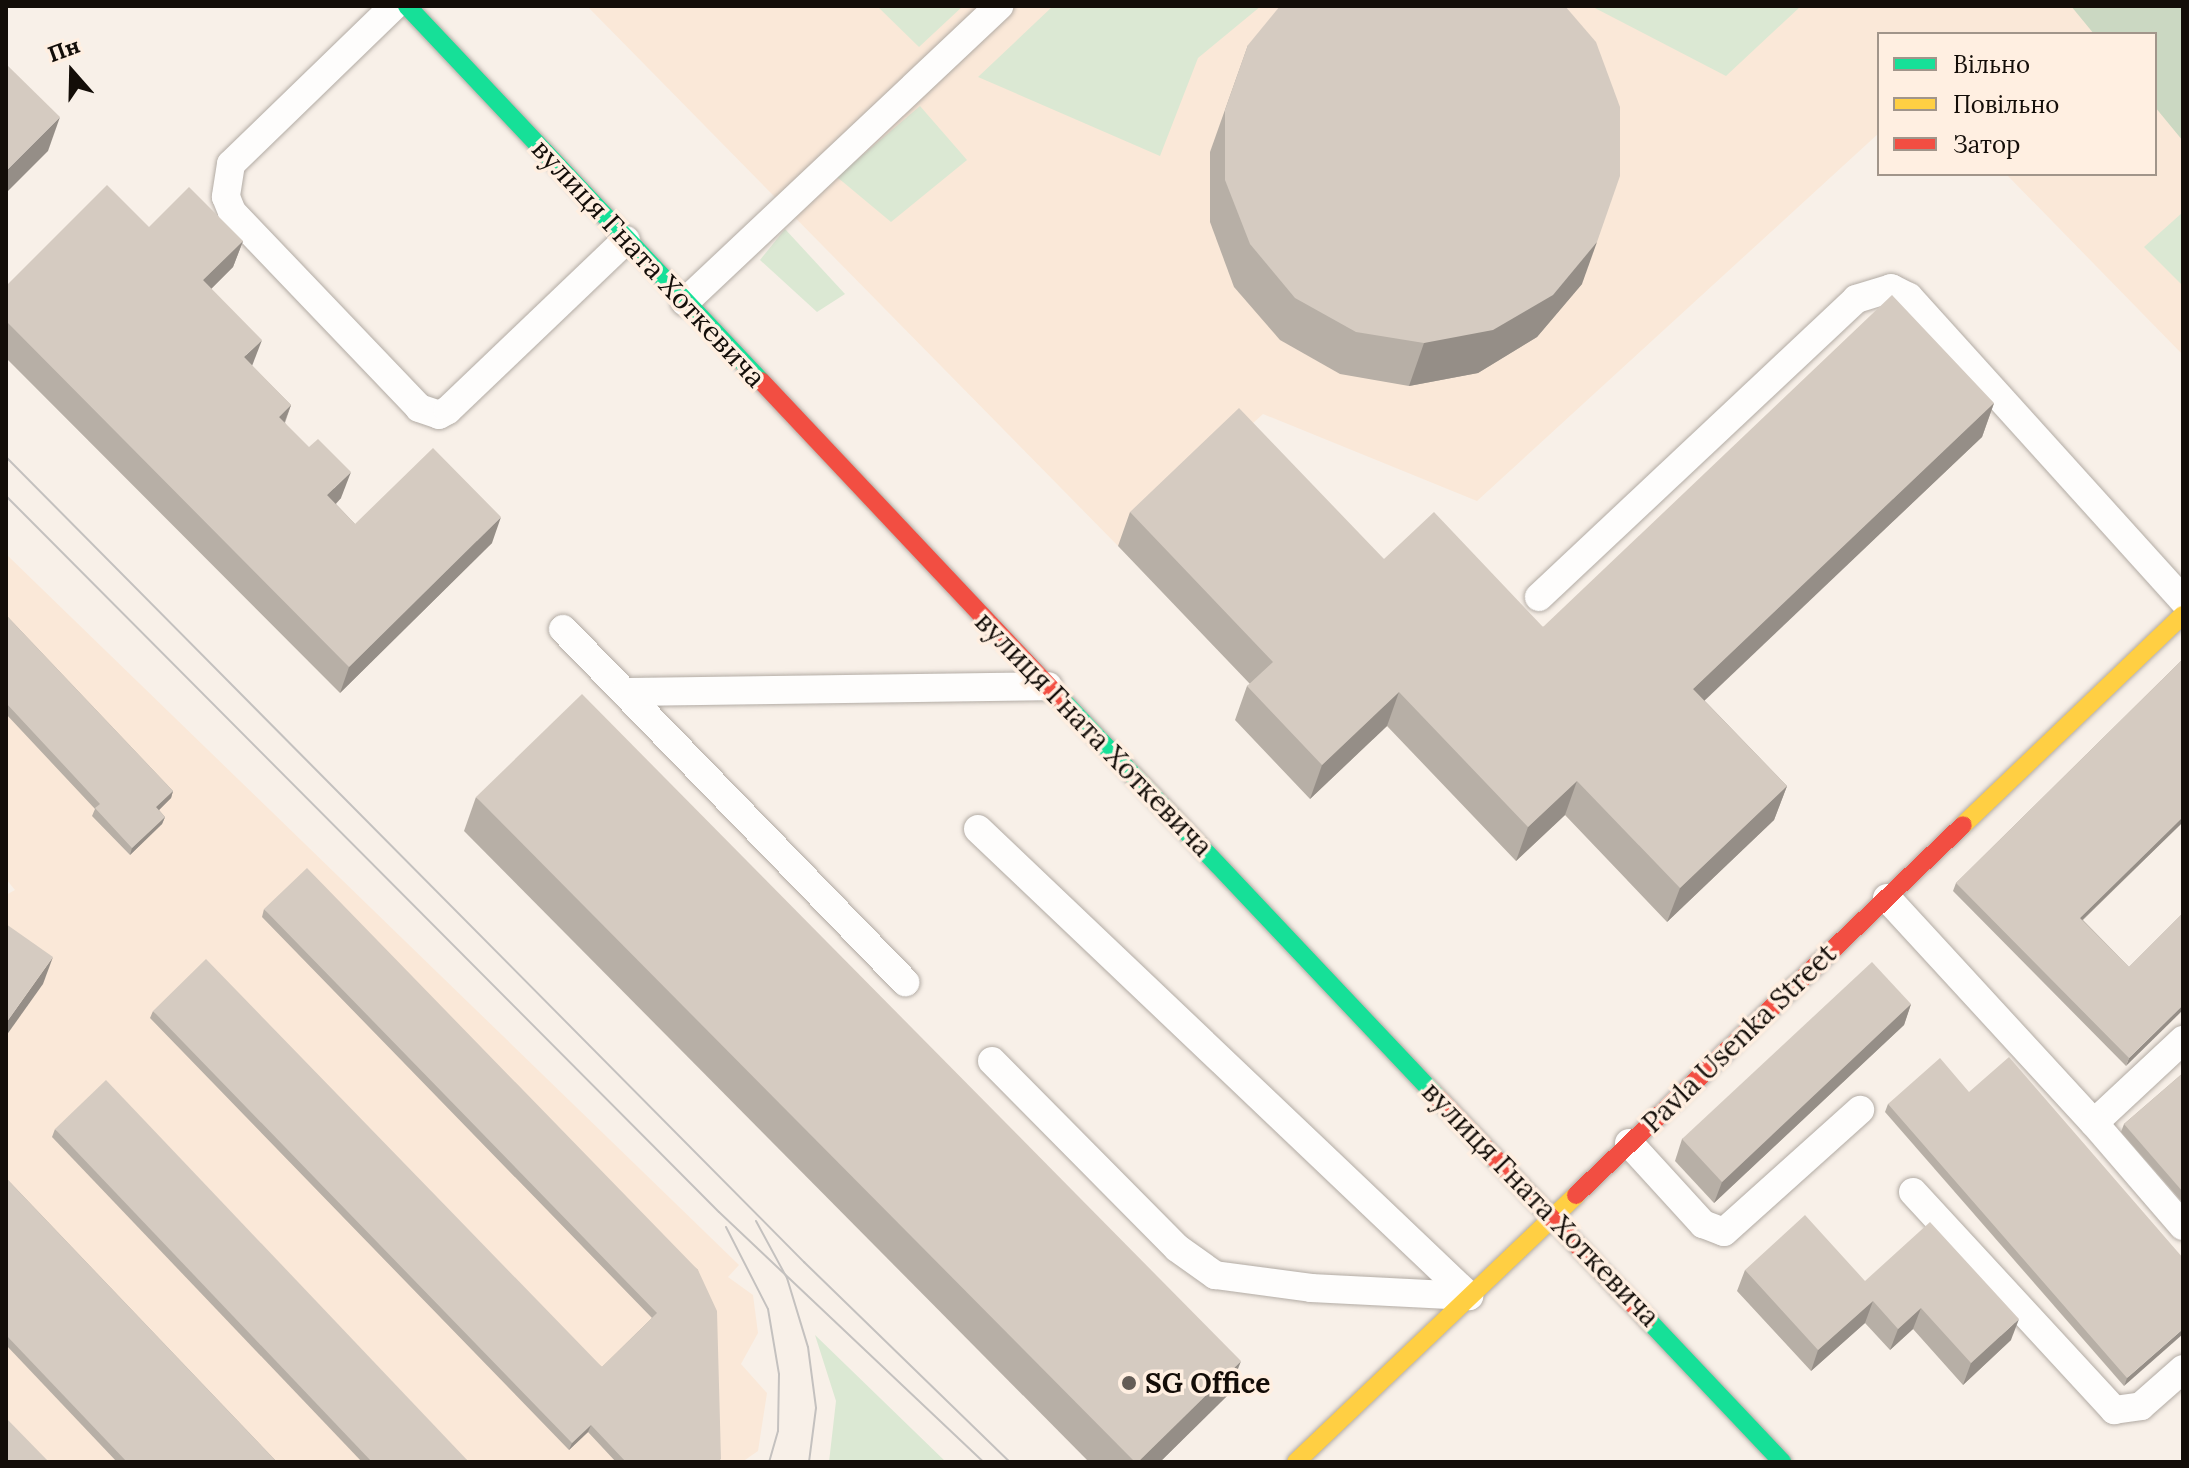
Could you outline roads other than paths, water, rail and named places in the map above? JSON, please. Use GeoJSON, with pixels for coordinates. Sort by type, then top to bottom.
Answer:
{"type":"FeatureCollection","features":[{"type":"Feature","properties":{"kind":"street","name":"вулиця Гната Хоткевича"},"geometry":{"type":"LineString","coordinates":[[407,6],[1553,1216],[1782,1462]]}},
{"type":"Feature","properties":{"kind":"street","name":"Pavla Usenka Street"},"geometry":{"type":"LineString","coordinates":[[1296,1462],[2183,615]]}},
{"type":"Feature","properties":{"kind":"lane"},"geometry":{"type":"LineString","coordinates":[[394,6],[231,164],[226,197],[232,212],[419,408],[439,415],[448,410],[626,240]]}},
{"type":"Feature","properties":{"kind":"lane"},"geometry":{"type":"LineString","coordinates":[[685,302],[999,6]]}},
{"type":"Feature","properties":{"kind":"lane"},"geometry":{"type":"LineString","coordinates":[[1539,597],[1856,299],[1891,288],[1909,297],[2183,600]]}},
{"type":"Feature","properties":{"kind":"lane"},"geometry":{"type":"LineString","coordinates":[[563,629],[905,982]]}},
{"type":"Feature","properties":{"kind":"lane"},"geometry":{"type":"LineString","coordinates":[[625,692],[1048,686]]}},
{"type":"Feature","properties":{"kind":"lane"},"geometry":{"type":"LineString","coordinates":[[978,829],[1469,1296]]}},
{"type":"Feature","properties":{"kind":"lane"},"geometry":{"type":"LineString","coordinates":[[1887,898],[2094,1123],[2183,1226]]}},
{"type":"Feature","properties":{"kind":"lane"},"geometry":{"type":"LineString","coordinates":[[2094,1123],[2183,1040]]}},
{"type":"Feature","properties":{"kind":"lane"},"geometry":{"type":"LineString","coordinates":[[992,1061],[1177,1248],[1215,1275],[1311,1288],[1469,1296]]}},
{"type":"Feature","properties":{"kind":"lane"},"geometry":{"type":"LineString","coordinates":[[1629,1143],[1703,1224],[1724,1232],[1860,1110]]}},
{"type":"Feature","properties":{"kind":"lane"},"geometry":{"type":"LineString","coordinates":[[1913,1192],[2114,1410],[2141,1406],[2183,1369]]}},
{"type":"Feature","properties":{"kind":"tram line"},"geometry":{"type":"LineString","coordinates":[[6,457],[804,1262],[1010,1462]]}},
{"type":"Feature","properties":{"kind":"tram line"},"geometry":{"type":"LineString","coordinates":[[6,496],[719,1212],[983,1462]]}},
{"type":"Feature","properties":{"kind":"tram line"},"geometry":{"type":"LineString","coordinates":[[756,1221],[787,1278],[808,1347],[816,1408],[809,1462]]}},
{"type":"Feature","properties":{"kind":"tram line"},"geometry":{"type":"LineString","coordinates":[[726,1227],[768,1309],[779,1374],[778,1431],[769,1462]]}},
{"type":"Feature","properties":{"kind":"place","name":"SG Office"},"geometry":{"type":"Point","coordinates":[1129,1383]}}]}
